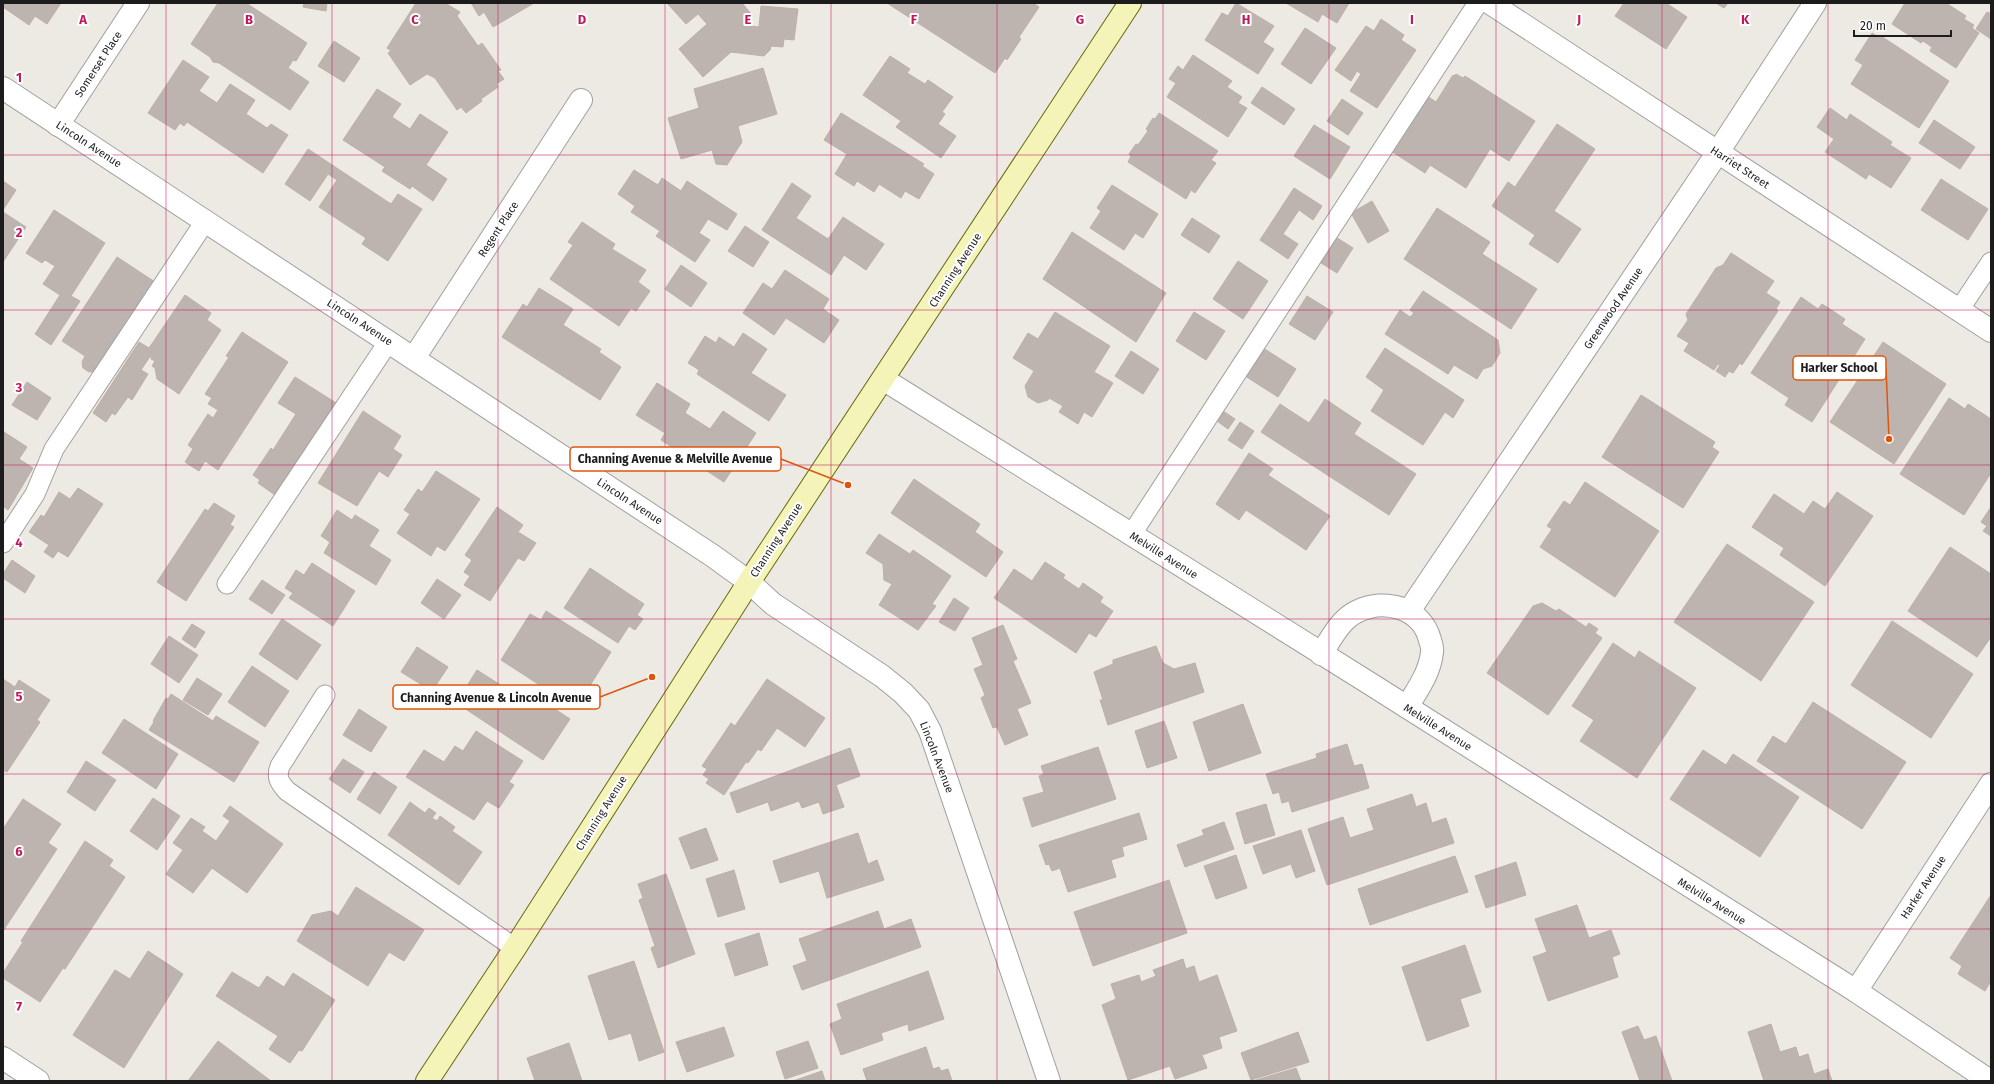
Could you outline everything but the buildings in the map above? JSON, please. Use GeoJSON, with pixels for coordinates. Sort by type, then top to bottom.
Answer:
{"type":"FeatureCollection","features":[{"type":"Feature","properties":{"kind":"street","name":"Somerset Place"},"geometry":{"type":"LineString","coordinates":[[58,125],[138,3]]}},
{"type":"Feature","properties":{"kind":"street","name":"Channing Avenue"},"geometry":{"type":"LineString","coordinates":[[427,1081],[515,948],[749,582],[1130,3]]}},
{"type":"Feature","properties":{"kind":"street","name":"Harriet Street"},"geometry":{"type":"LineString","coordinates":[[1490,3],[1991,331]]}},
{"type":"Feature","properties":{"kind":"street","name":"Greenwood Avenue"},"geometry":{"type":"LineString","coordinates":[[1409,611],[1718,152],[1815,3]]}},
{"type":"Feature","properties":{"kind":"street","name":"Lincoln Avenue"},"geometry":{"type":"LineString","coordinates":[[3,88],[206,220],[713,556],[749,582],[773,604],[882,676],[903,693],[919,710],[930,731],[1049,1081]]}},
{"type":"Feature","properties":{"kind":"street","name":"Regent Place"},"geometry":{"type":"LineString","coordinates":[[414,358],[581,100]]}},
{"type":"Feature","properties":{"kind":"street","name":"Melville Avenue"},"geometry":{"type":"LineString","coordinates":[[883,379],[1407,707],[1856,991],[1990,1081]]}},
{"type":"Feature","properties":{"kind":"street"},"geometry":{"type":"LineString","coordinates":[[1321,654],[1342,623],[1356,612],[1373,607],[1393,605],[1409,611],[1419,619],[1428,630],[1433,650],[1429,668],[1407,707]]}},
{"type":"Feature","properties":{"kind":"street","name":"Harker Avenue"},"geometry":{"type":"LineString","coordinates":[[1856,991],[1991,784]]}},
{"type":"Feature","properties":{"kind":"street"},"geometry":{"type":"LineString","coordinates":[[3,1058],[38,1081]]}},
{"type":"Feature","properties":{"kind":"lane"},"geometry":{"type":"LineString","coordinates":[[1131,535],[1478,3]]}},
{"type":"Feature","properties":{"kind":"lane"},"geometry":{"type":"LineString","coordinates":[[3,543],[35,494],[54,449],[206,220]]}},
{"type":"Feature","properties":{"kind":"lane"},"geometry":{"type":"LineString","coordinates":[[1960,310],[1991,262]]}},
{"type":"Feature","properties":{"kind":"lane"},"geometry":{"type":"LineString","coordinates":[[227,584],[389,341]]}},
{"type":"Feature","properties":{"kind":"lane"},"geometry":{"type":"LineString","coordinates":[[325,695],[280,766],[277,774],[279,782],[287,791],[515,948]]}},
{"type":"Feature","properties":{"kind":"place","name":"Harker School"},"geometry":{"type":"Point","coordinates":[1889,439]}},
{"type":"Feature","properties":{"kind":"place","name":"Channing Avenue & Melville Avenue"},"geometry":{"type":"Point","coordinates":[848,485]}},
{"type":"Feature","properties":{"kind":"place","name":"Channing Avenue & Lincoln Avenue"},"geometry":{"type":"Point","coordinates":[652,677]}}]}
